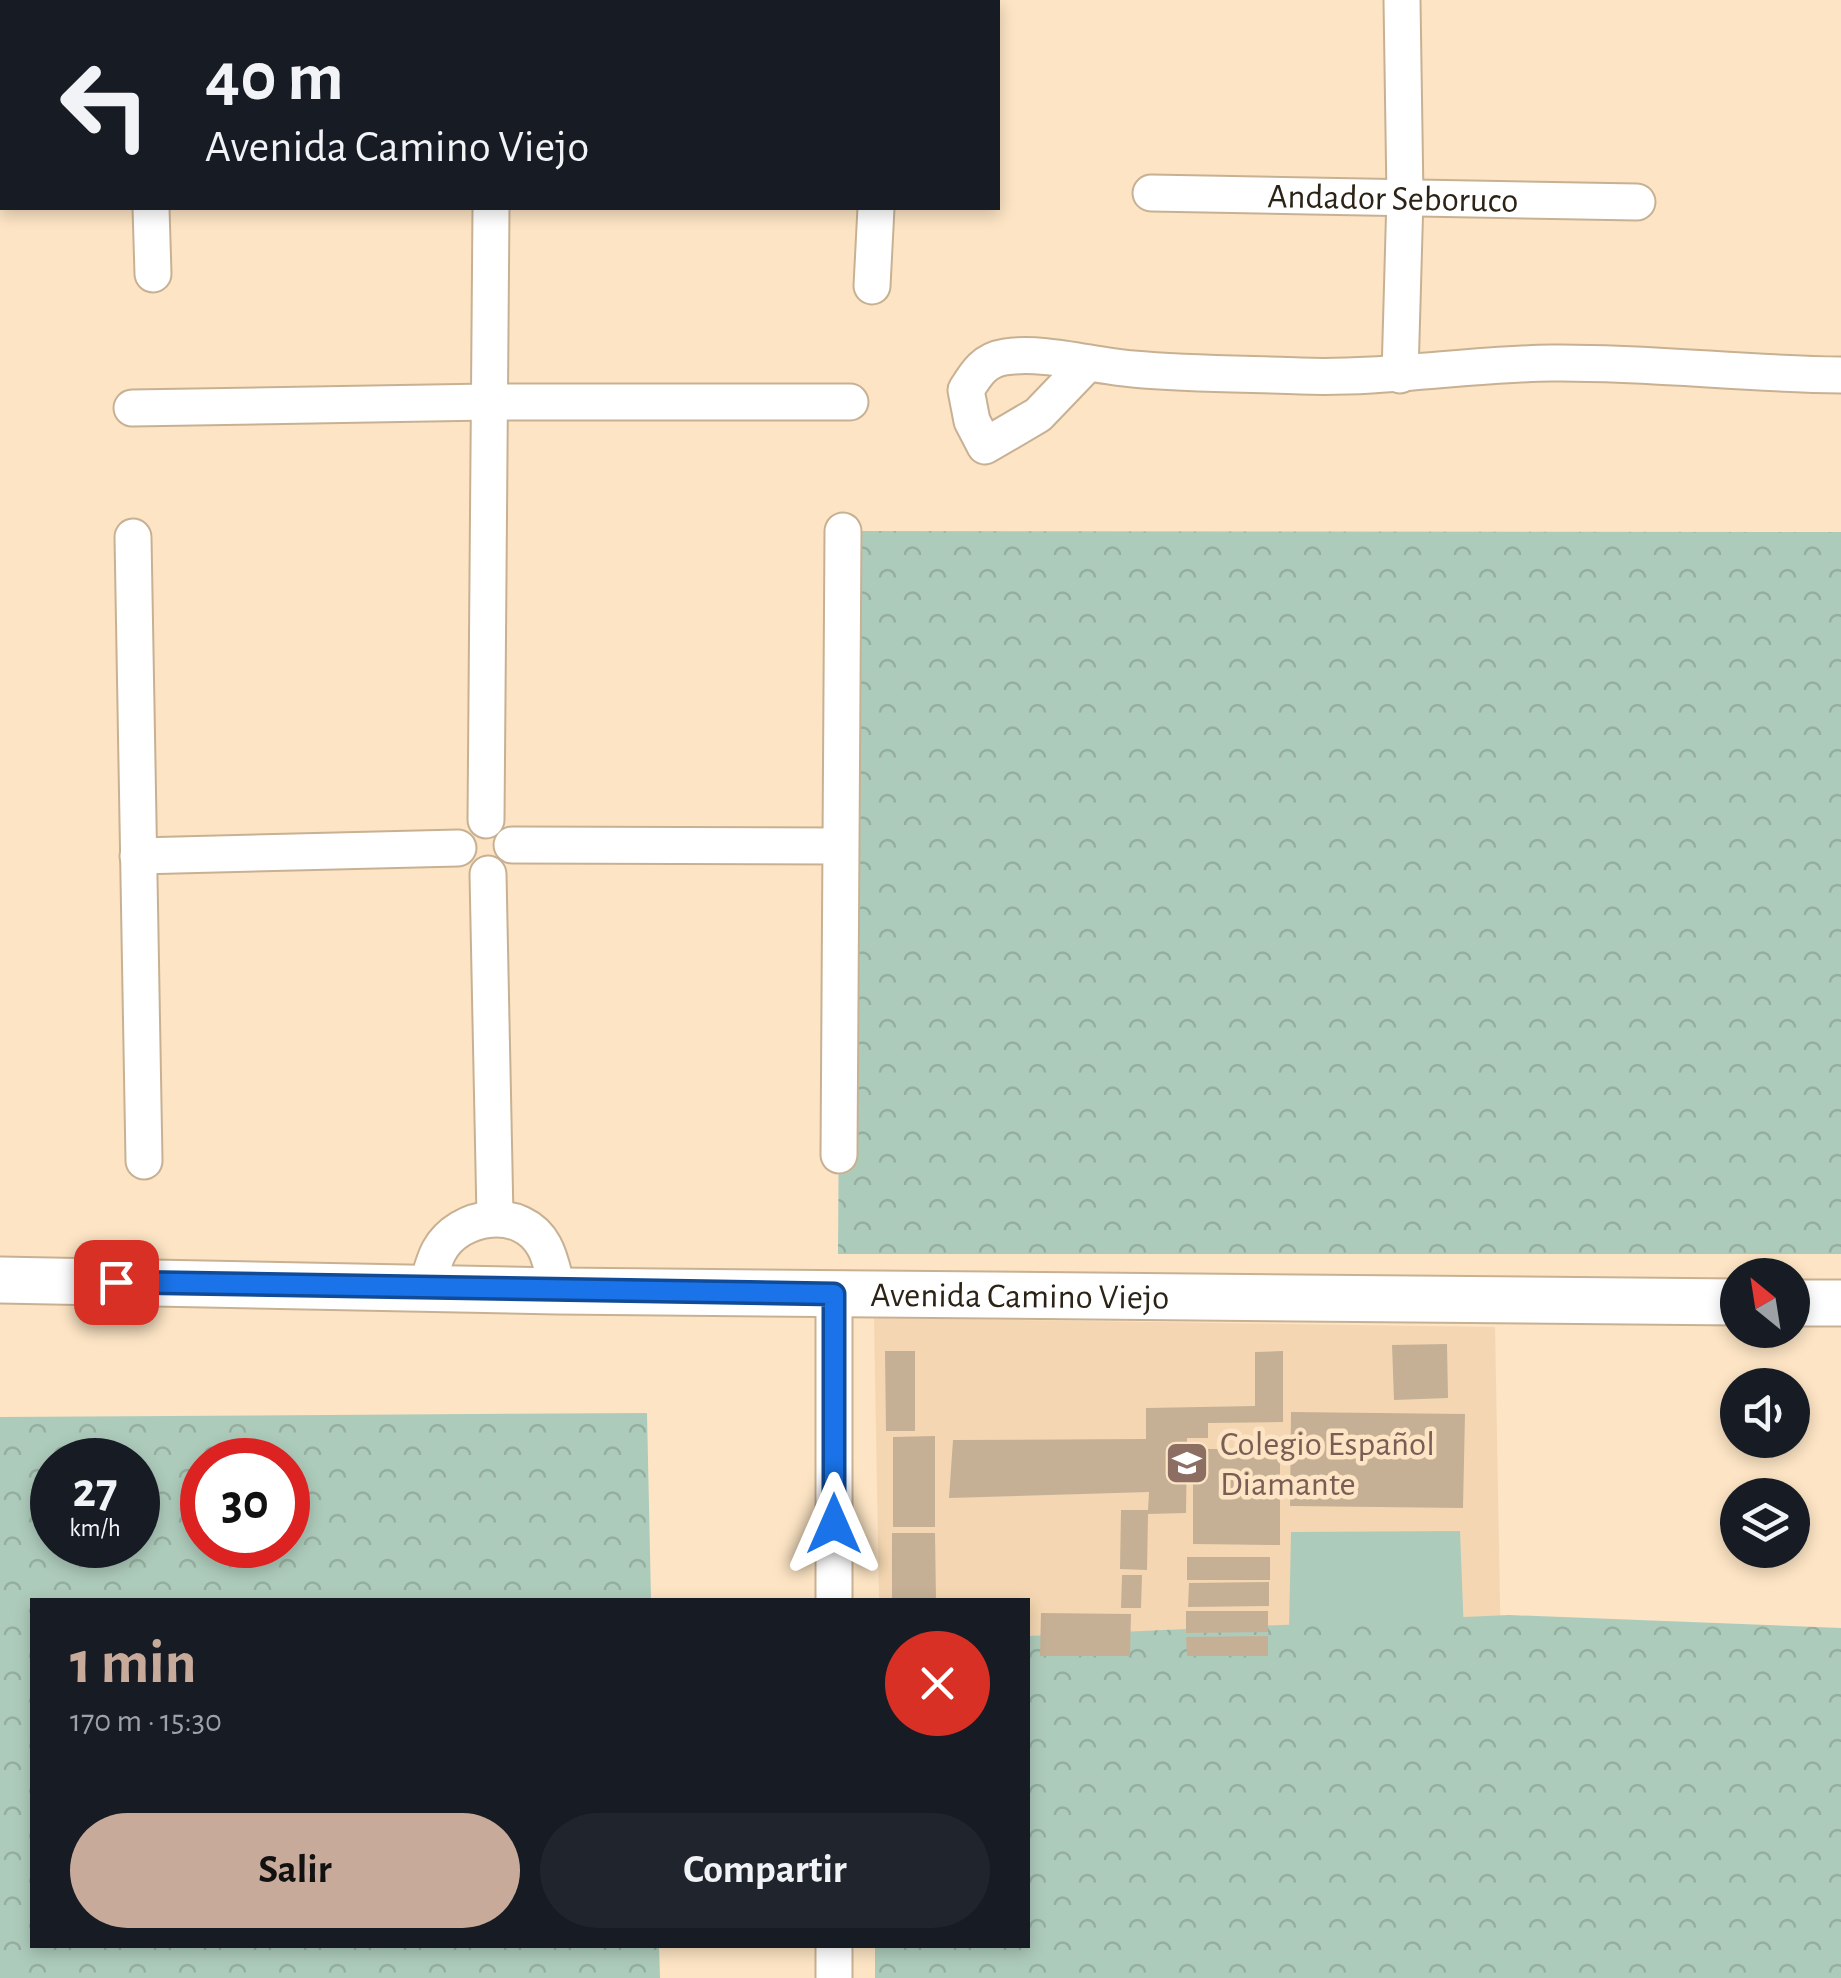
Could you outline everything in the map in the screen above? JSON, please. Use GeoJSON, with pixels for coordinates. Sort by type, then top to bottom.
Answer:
{"type":"FeatureCollection","features":[{"type":"Feature","properties":{"kind":"street"},"geometry":{"type":"LineString","coordinates":[[1400,375],[1405,197],[1402,0]]}},
{"type":"Feature","properties":{"kind":"street","name":"Andador Seboruco"},"geometry":{"type":"LineString","coordinates":[[1151,193],[1637,202]]}},
{"type":"Feature","properties":{"kind":"street"},"geometry":{"type":"LineString","coordinates":[[150,210],[153,274]]}},
{"type":"Feature","properties":{"kind":"street"},"geometry":{"type":"LineString","coordinates":[[486,820],[491,210]]}},
{"type":"Feature","properties":{"kind":"street"},"geometry":{"type":"LineString","coordinates":[[872,286],[876,210]]}},
{"type":"Feature","properties":{"kind":"street"},"geometry":{"type":"LineString","coordinates":[[1086,364],[1135,370],[1309,376],[1400,375],[1546,363],[1641,363],[1841,375]]}},
{"type":"Feature","properties":{"kind":"street"},"geometry":{"type":"LineString","coordinates":[[132,408],[488,402],[850,402]]}},
{"type":"Feature","properties":{"kind":"street"},"geometry":{"type":"LineString","coordinates":[[838,1154],[843,531]]}},
{"type":"Feature","properties":{"kind":"street"},"geometry":{"type":"LineString","coordinates":[[133,536],[144,1161]]}},
{"type":"Feature","properties":{"kind":"street"},"geometry":{"type":"LineString","coordinates":[[486,820],[499,824],[512,845],[510,859],[503,868],[488,874],[473,870],[458,848],[462,835],[472,825],[486,820]]}},
{"type":"Feature","properties":{"kind":"street"},"geometry":{"type":"LineString","coordinates":[[512,845],[840,846]]}},
{"type":"Feature","properties":{"kind":"street"},"geometry":{"type":"LineString","coordinates":[[138,856],[458,848]]}},
{"type":"Feature","properties":{"kind":"street"},"geometry":{"type":"LineString","coordinates":[[488,874],[494,1217]]}},
{"type":"Feature","properties":{"kind":"street"},"geometry":{"type":"LineString","coordinates":[[426,1288],[440,1249],[463,1227],[494,1217],[520,1223],[544,1244],[558,1291]]}},
{"type":"Feature","properties":{"kind":"street","name":"Avenida Camino Viejo"},"geometry":{"type":"LineString","coordinates":[[0,1280],[558,1291],[1720,1302]]}},
{"type":"Feature","properties":{"kind":"street"},"geometry":{"type":"LineString","coordinates":[[834,1294],[834,1598]]}},
{"type":"Feature","properties":{"kind":"street"},"geometry":{"type":"LineString","coordinates":[[1810,1303],[1841,1303]]}},
{"type":"Feature","properties":{"kind":"street"},"geometry":{"type":"LineString","coordinates":[[834,1948],[834,1978]]}},
{"type":"Feature","properties":{"kind":"shaded area","name":"Colegio Español Diamante"},"geometry":{"type":"Polygon","coordinates":[[[874,1318],[1495,1327],[1501,1657],[1030,1667],[1030,1598],[879,1598],[874,1318]]]}},
{"type":"Feature","properties":{"kind":"green space"},"geometry":{"type":"Polygon","coordinates":[[[843,531],[1841,532],[1841,1254],[838,1254],[843,531]]]}},
{"type":"Feature","properties":{"kind":"green space"},"geometry":{"type":"Polygon","coordinates":[[[647,1413],[651,1598],[30,1598],[30,1948],[659,1948],[660,1978],[0,1978],[0,1417],[647,1413]]]}},
{"type":"Feature","properties":{"kind":"green space"},"geometry":{"type":"Polygon","coordinates":[[[1460,1531],[1464,1633],[1289,1630],[1291,1532],[1460,1531]]]}},
{"type":"Feature","properties":{"kind":"green space"},"geometry":{"type":"Polygon","coordinates":[[[1509,1615],[1841,1628],[1841,1978],[875,1978],[875,1948],[1030,1948],[1030,1636],[1509,1615]]]}},
{"type":"Feature","properties":{"kind":"building"},"geometry":{"type":"Polygon","coordinates":[[[1447,1344],[1448,1398],[1394,1400],[1392,1345],[1447,1344]]]}},
{"type":"Feature","properties":{"kind":"building"},"geometry":{"type":"Polygon","coordinates":[[[885,1351],[915,1351],[915,1431],[886,1431],[885,1351]]]}},
{"type":"Feature","properties":{"kind":"building"},"geometry":{"type":"Polygon","coordinates":[[[1283,1351],[1283,1422],[1208,1423],[1208,1438],[1187,1438],[1186,1513],[1148,1514],[1147,1570],[1120,1569],[1121,1510],[1148,1510],[1149,1492],[949,1498],[953,1440],[1146,1439],[1146,1408],[1255,1406],[1255,1352],[1283,1351]]]}},
{"type":"Feature","properties":{"kind":"building"},"geometry":{"type":"Polygon","coordinates":[[[1291,1412],[1465,1414],[1463,1508],[1290,1506],[1291,1412]]]}},
{"type":"Feature","properties":{"kind":"building"},"geometry":{"type":"Polygon","coordinates":[[[935,1436],[935,1527],[893,1527],[893,1437],[935,1436]]]}},
{"type":"Feature","properties":{"kind":"building"},"geometry":{"type":"Polygon","coordinates":[[[1193,1449],[1280,1449],[1280,1545],[1193,1544],[1193,1449]]]}},
{"type":"Feature","properties":{"kind":"building"},"geometry":{"type":"Polygon","coordinates":[[[892,1533],[935,1533],[936,1598],[892,1598],[892,1533]]]}},
{"type":"Feature","properties":{"kind":"building"},"geometry":{"type":"Polygon","coordinates":[[[1187,1557],[1270,1557],[1270,1580],[1187,1580],[1187,1557]]]}},
{"type":"Feature","properties":{"kind":"building"},"geometry":{"type":"Polygon","coordinates":[[[1122,1575],[1142,1575],[1141,1608],[1121,1608],[1122,1575]]]}},
{"type":"Feature","properties":{"kind":"building"},"geometry":{"type":"Polygon","coordinates":[[[1269,1582],[1269,1606],[1188,1607],[1189,1583],[1269,1582]]]}},
{"type":"Feature","properties":{"kind":"building"},"geometry":{"type":"Polygon","coordinates":[[[1186,1611],[1268,1611],[1268,1632],[1186,1633],[1186,1611]]]}},
{"type":"Feature","properties":{"kind":"building"},"geometry":{"type":"Polygon","coordinates":[[[1041,1613],[1131,1614],[1130,1656],[1040,1656],[1041,1613]]]}},
{"type":"Feature","properties":{"kind":"building"},"geometry":{"type":"Polygon","coordinates":[[[1268,1636],[1268,1656],[1187,1656],[1186,1637],[1268,1636]]]}},
{"type":"Feature","properties":{"kind":"place","name":"Colegio Español Diamante"},"geometry":{"type":"Point","coordinates":[1187,1463]}},
{"type":"Feature","properties":{"kind":"route"},"geometry":{"type":"LineString","coordinates":[[116,1282],[834,1294],[834,1524]]}}]}
